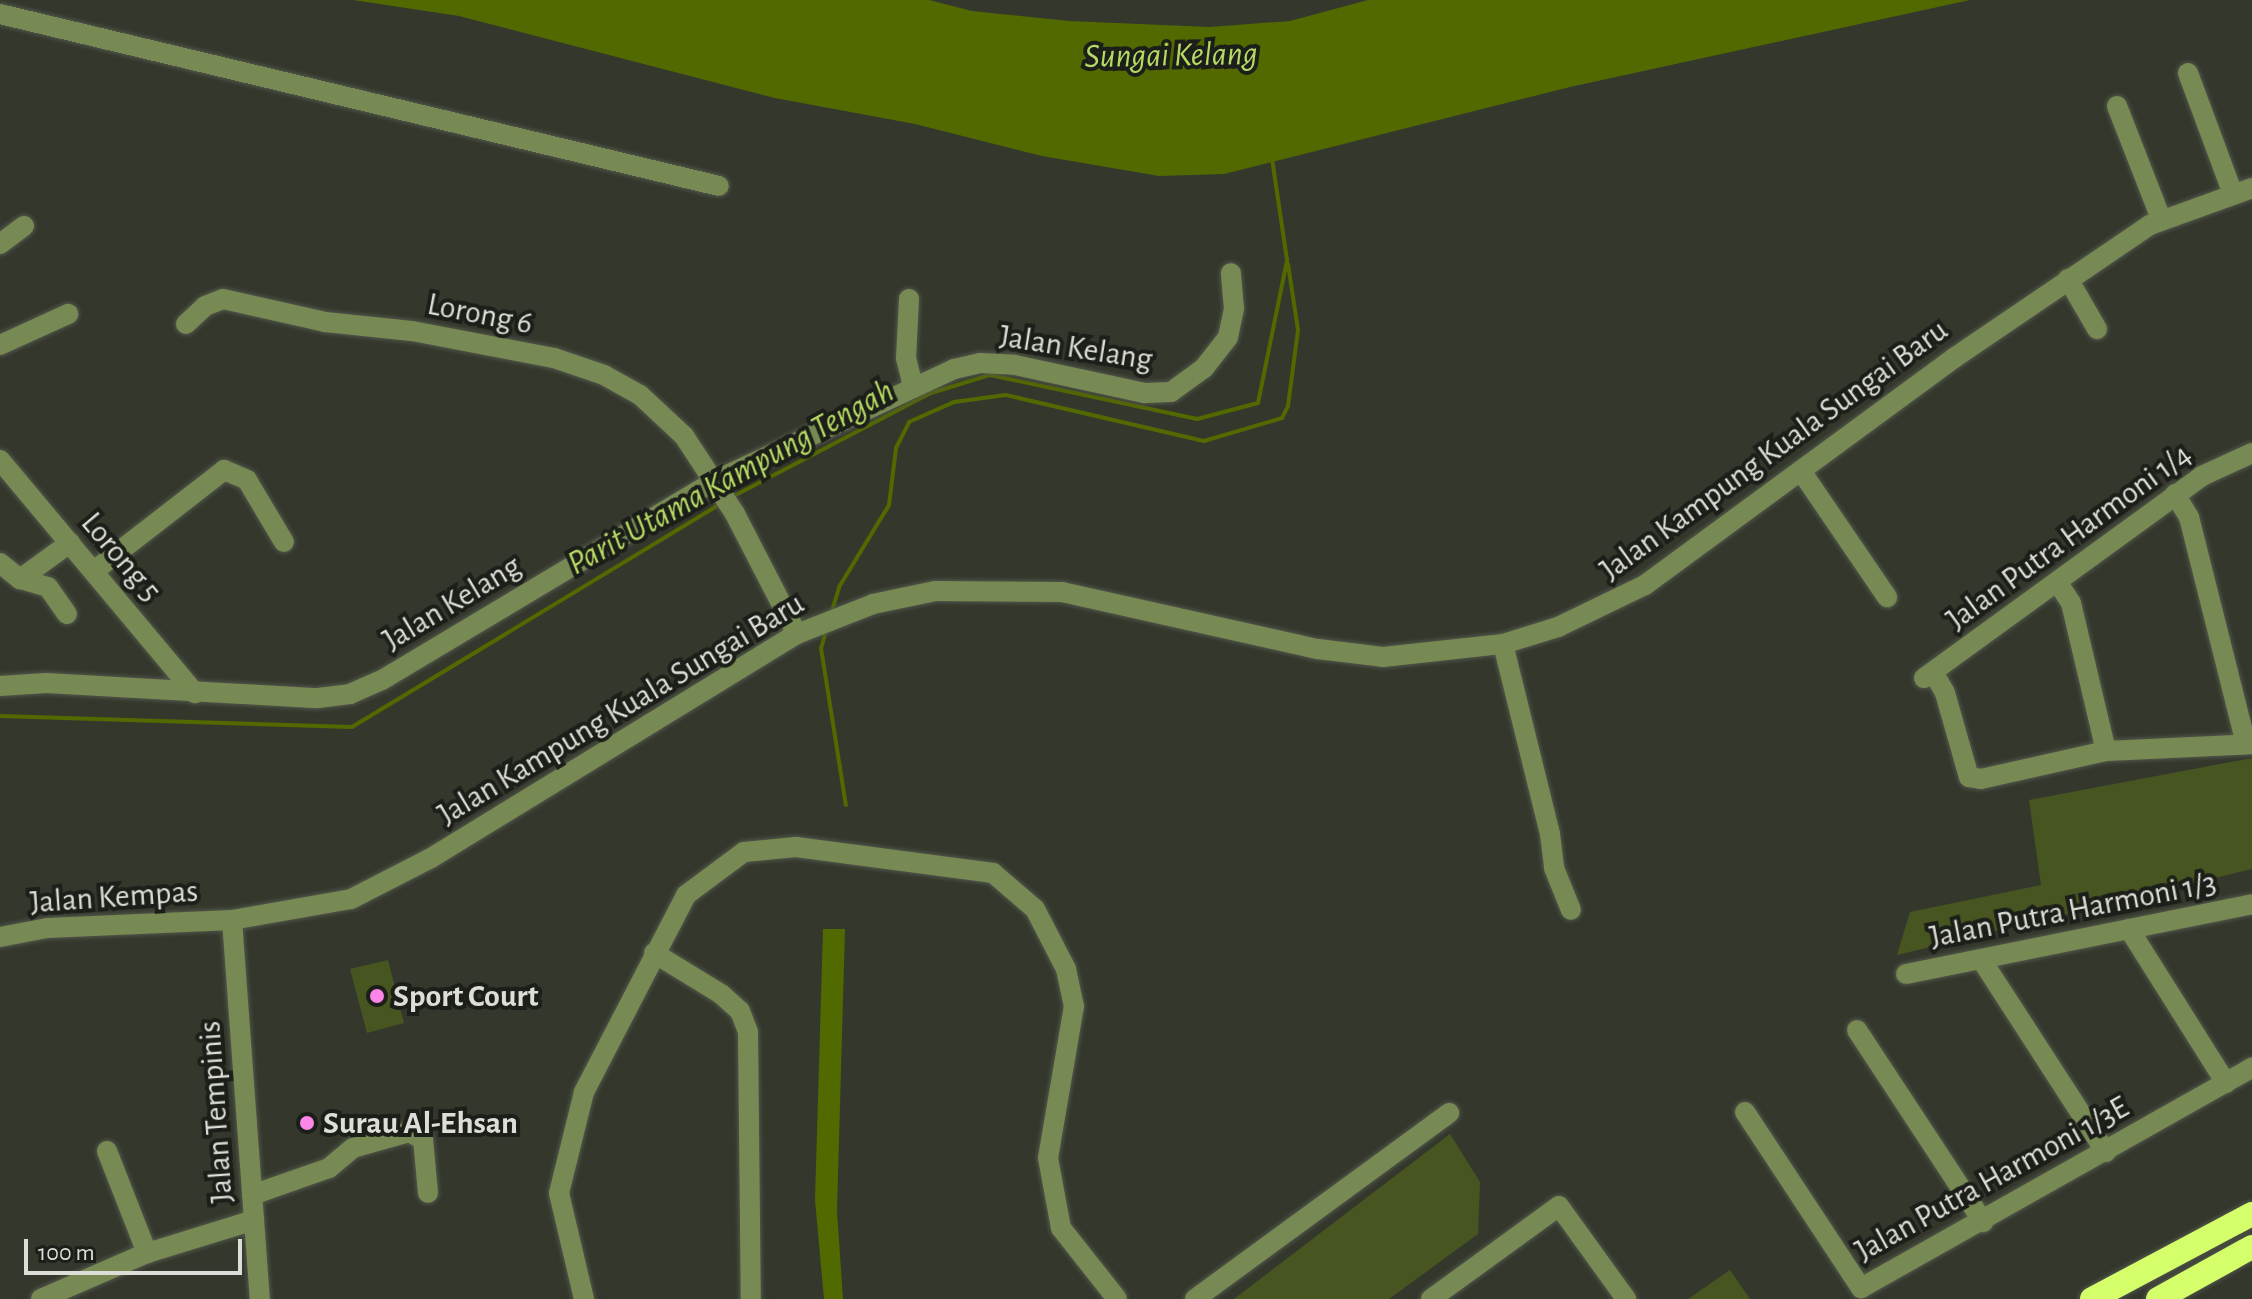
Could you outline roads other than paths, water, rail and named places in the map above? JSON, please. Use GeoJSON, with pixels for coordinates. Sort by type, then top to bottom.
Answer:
{"type":"FeatureCollection","features":[{"type":"Feature","properties":{"kind":"highway"},"geometry":{"type":"LineString","coordinates":[[2092,1299],[2252,1214]]}},
{"type":"Feature","properties":{"kind":"highway"},"geometry":{"type":"LineString","coordinates":[[2158,1299],[2252,1247]]}},
{"type":"Feature","properties":{"kind":"street"},"geometry":{"type":"LineString","coordinates":[[0,14],[719,186]]}},
{"type":"Feature","properties":{"kind":"street"},"geometry":{"type":"LineString","coordinates":[[2188,73],[2242,191]]}},
{"type":"Feature","properties":{"kind":"street"},"geometry":{"type":"LineString","coordinates":[[2117,106],[2161,219]]}},
{"type":"Feature","properties":{"kind":"street","name":"Jalan Kampung Kuala Sungai Baru"},"geometry":{"type":"LineString","coordinates":[[232,920],[351,899],[398,876],[797,634],[827,620],[935,591],[1062,592],[1360,656],[1417,658],[1503,644],[1558,627],[1645,585],[2068,279],[2161,219],[2242,191]]}},
{"type":"Feature","properties":{"kind":"street"},"geometry":{"type":"LineString","coordinates":[[0,244],[24,226]]}},
{"type":"Feature","properties":{"kind":"street","name":"Jalan Kelang"},"geometry":{"type":"LineString","coordinates":[[0,686],[46,683],[318,698],[350,694],[408,665],[718,486],[913,386],[980,363],[1015,365],[1145,393],[1171,392],[1204,368],[1228,337],[1234,309],[1231,273]]}},
{"type":"Feature","properties":{"kind":"street"},"geometry":{"type":"LineString","coordinates":[[2068,279],[2097,329]]}},
{"type":"Feature","properties":{"kind":"street","name":"Lorong 6"},"geometry":{"type":"LineString","coordinates":[[186,324],[205,306],[223,299],[325,322],[412,331],[554,358],[604,375],[640,395],[684,436],[735,514],[797,634]]}},
{"type":"Feature","properties":{"kind":"street"},"geometry":{"type":"LineString","coordinates":[[909,299],[906,358],[913,386]]}},
{"type":"Feature","properties":{"kind":"street"},"geometry":{"type":"LineString","coordinates":[[0,345],[68,314]]}},
{"type":"Feature","properties":{"kind":"street","name":"Jalan Putra Harmoni 1/4"},"geometry":{"type":"LineString","coordinates":[[2106,751],[1981,779],[1969,777],[1945,693],[1929,675],[2175,494],[2229,459],[2252,453]]}},
{"type":"Feature","properties":{"kind":"street","name":"Lorong 5"},"geometry":{"type":"LineString","coordinates":[[0,460],[195,693]]}},
{"type":"Feature","properties":{"kind":"street"},"geometry":{"type":"LineString","coordinates":[[94,571],[224,470],[247,480],[284,542]]}},
{"type":"Feature","properties":{"kind":"street"},"geometry":{"type":"LineString","coordinates":[[1801,471],[1887,597]]}},
{"type":"Feature","properties":{"kind":"street"},"geometry":{"type":"LineString","coordinates":[[2058,583],[2071,603],[2106,751],[2249,744],[2189,517],[2175,494]]}},
{"type":"Feature","properties":{"kind":"street"},"geometry":{"type":"LineString","coordinates":[[20,579],[70,543]]}},
{"type":"Feature","properties":{"kind":"street"},"geometry":{"type":"LineString","coordinates":[[0,563],[20,579],[48,587],[67,614]]}},
{"type":"Feature","properties":{"kind":"street"},"geometry":{"type":"LineString","coordinates":[[1503,644],[1550,834],[1554,868],[1571,910]]}},
{"type":"Feature","properties":{"kind":"street"},"geometry":{"type":"LineString","coordinates":[[584,1299],[559,1193],[584,1092],[686,895],[744,852],[796,847],[993,873],[1016,890],[1049,930],[1074,1006],[1048,1158],[1061,1228],[1117,1299]]}},
{"type":"Feature","properties":{"kind":"street","name":"Jalan Putra Harmoni 1/3"},"geometry":{"type":"LineString","coordinates":[[1906,974],[2252,904]]}},
{"type":"Feature","properties":{"kind":"street","name":"Jalan Kempas"},"geometry":{"type":"LineString","coordinates":[[0,937],[47,928],[232,920]]}},
{"type":"Feature","properties":{"kind":"street","name":"Jalan Tempinis"},"geometry":{"type":"LineString","coordinates":[[232,920],[260,1299]]}},
{"type":"Feature","properties":{"kind":"street"},"geometry":{"type":"LineString","coordinates":[[2129,929],[2226,1083]]}},
{"type":"Feature","properties":{"kind":"street"},"geometry":{"type":"LineString","coordinates":[[654,953],[721,994],[740,1011],[748,1032],[751,1299]]}},
{"type":"Feature","properties":{"kind":"street"},"geometry":{"type":"LineString","coordinates":[[1981,959],[2106,1152]]}},
{"type":"Feature","properties":{"kind":"street"},"geometry":{"type":"LineString","coordinates":[[1857,1030],[1983,1222]]}},
{"type":"Feature","properties":{"kind":"street","name":"Jalan Putra Harmoni 1/3E"},"geometry":{"type":"LineString","coordinates":[[1745,1112],[1861,1288],[2252,1068]]}},
{"type":"Feature","properties":{"kind":"street"},"geometry":{"type":"LineString","coordinates":[[1195,1299],[1449,1113]]}},
{"type":"Feature","properties":{"kind":"street"},"geometry":{"type":"LineString","coordinates":[[252,1195],[329,1168],[353,1148],[409,1132],[423,1139],[428,1193]]}},
{"type":"Feature","properties":{"kind":"street"},"geometry":{"type":"LineString","coordinates":[[107,1151],[147,1253]]}},
{"type":"Feature","properties":{"kind":"street"},"geometry":{"type":"LineString","coordinates":[[1443,1295],[1559,1206],[1626,1299]]}},
{"type":"Feature","properties":{"kind":"street"},"geometry":{"type":"LineString","coordinates":[[41,1299],[147,1253],[254,1220]]}},
{"type":"Feature","properties":{"kind":"water","name":"Sungai Kelang"},"geometry":{"type":"Polygon","coordinates":[[[353,0],[929,0],[972,11],[1069,21],[1209,27],[1290,21],[1368,0],[1970,0],[1570,87],[1224,174],[1159,176],[1042,156],[915,124],[775,98],[459,16],[353,0]]]}},
{"type":"Feature","properties":{"kind":"water"},"geometry":{"type":"Polygon","coordinates":[[[823,929],[845,929],[837,1211],[843,1299],[824,1299],[815,1200],[823,929]]]}},
{"type":"Feature","properties":{"kind":"waterway","name":"Parit Utama Kampung Tengah"},"geometry":{"type":"LineString","coordinates":[[730,498],[931,393],[990,375],[1197,419],[1258,403],[1287,260],[1272,159]]}},
{"type":"Feature","properties":{"kind":"waterway"},"geometry":{"type":"LineString","coordinates":[[831,614],[839,587],[889,505],[896,448],[909,422],[954,402],[1006,395],[1204,441],[1282,418],[1288,406],[1298,330],[1288,264]]}},
{"type":"Feature","properties":{"kind":"waterway","name":"Parit Utama Kampung Tengah"},"geometry":{"type":"LineString","coordinates":[[0,716],[352,727],[719,505]]}},
{"type":"Feature","properties":{"kind":"waterway"},"geometry":{"type":"LineString","coordinates":[[826,631],[821,648],[846,805]]}},
{"type":"Feature","properties":{"kind":"place","name":"Sport Court"},"geometry":{"type":"Point","coordinates":[377,996]}},
{"type":"Feature","properties":{"kind":"place","name":"Surau Al-Ehsan"},"geometry":{"type":"Point","coordinates":[307,1123]}}]}
